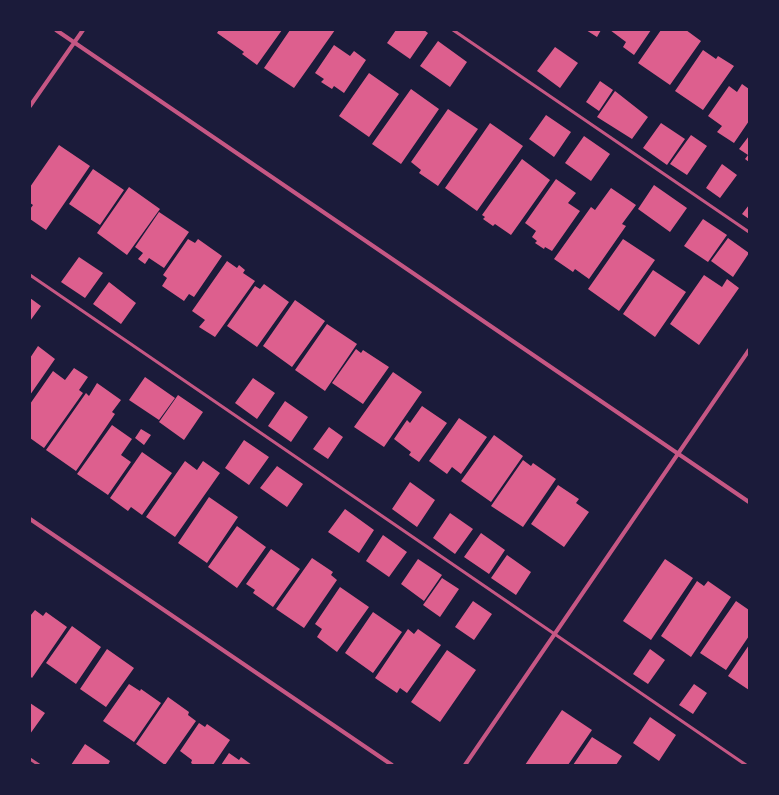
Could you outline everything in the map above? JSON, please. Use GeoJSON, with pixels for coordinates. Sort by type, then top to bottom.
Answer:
{"type":"FeatureCollection","features":[{"type":"Feature","properties":{"kind":"street"},"geometry":{"type":"LineString","coordinates":[[56,30],[749,502]]}},
{"type":"Feature","properties":{"kind":"street"},"geometry":{"type":"LineString","coordinates":[[30,106],[83,30]]}},
{"type":"Feature","properties":{"kind":"street"},"geometry":{"type":"LineString","coordinates":[[465,765],[749,350]]}},
{"type":"Feature","properties":{"kind":"street"},"geometry":{"type":"LineString","coordinates":[[30,519],[392,765]]}},
{"type":"Feature","properties":{"kind":"lane"},"geometry":{"type":"LineString","coordinates":[[453,30],[749,232]]}},
{"type":"Feature","properties":{"kind":"lane"},"geometry":{"type":"LineString","coordinates":[[30,275],[746,765]]}},
{"type":"Feature","properties":{"kind":"lane"},"geometry":{"type":"LineString","coordinates":[[30,759],[39,765]]}},
{"type":"Feature","properties":{"kind":"building"},"geometry":{"type":"Polygon","coordinates":[[[219,30],[282,30],[257,65],[242,54],[244,52],[217,33],[219,30]]]}},
{"type":"Feature","properties":{"kind":"building"},"geometry":{"type":"Polygon","coordinates":[[[290,30],[335,30],[294,88],[264,68],[290,30]]]}},
{"type":"Feature","properties":{"kind":"building"},"geometry":{"type":"Polygon","coordinates":[[[396,30],[424,30],[428,33],[410,59],[387,43],[396,30]]]}},
{"type":"Feature","properties":{"kind":"building"},"geometry":{"type":"Polygon","coordinates":[[[586,30],[601,30],[597,37],[586,30]]]}},
{"type":"Feature","properties":{"kind":"building"},"geometry":{"type":"Polygon","coordinates":[[[610,30],[651,30],[634,55],[623,47],[626,42],[610,30]]]}},
{"type":"Feature","properties":{"kind":"building"},"geometry":{"type":"Polygon","coordinates":[[[661,30],[686,30],[701,41],[670,85],[638,63],[661,30]]]}},
{"type":"Feature","properties":{"kind":"building"},"geometry":{"type":"Polygon","coordinates":[[[438,41],[467,62],[450,87],[420,66],[438,41]]]}},
{"type":"Feature","properties":{"kind":"building"},"geometry":{"type":"Polygon","coordinates":[[[334,45],[350,56],[354,51],[366,60],[344,93],[334,86],[332,89],[321,82],[324,79],[315,73],[334,45]]]}},
{"type":"Feature","properties":{"kind":"building"},"geometry":{"type":"Polygon","coordinates":[[[555,47],[578,63],[560,88],[537,71],[555,47]]]}},
{"type":"Feature","properties":{"kind":"building"},"geometry":{"type":"Polygon","coordinates":[[[703,50],[716,59],[718,56],[734,66],[703,110],[675,91],[703,50]]]}},
{"type":"Feature","properties":{"kind":"building"},"geometry":{"type":"Polygon","coordinates":[[[369,73],[399,94],[369,137],[339,116],[369,73]]]}},
{"type":"Feature","properties":{"kind":"building"},"geometry":{"type":"Polygon","coordinates":[[[600,81],[613,90],[599,111],[586,102],[600,81]]]}},
{"type":"Feature","properties":{"kind":"building"},"geometry":{"type":"Polygon","coordinates":[[[742,84],[749,89],[749,121],[734,143],[717,132],[722,126],[708,116],[729,86],[737,92],[742,84]]]}},
{"type":"Feature","properties":{"kind":"building"},"geometry":{"type":"Polygon","coordinates":[[[411,89],[439,109],[401,164],[372,144],[411,89]]]}},
{"type":"Feature","properties":{"kind":"building"},"geometry":{"type":"Polygon","coordinates":[[[615,91],[648,117],[632,139],[597,117],[615,91]]]}},
{"type":"Feature","properties":{"kind":"building"},"geometry":{"type":"Polygon","coordinates":[[[448,109],[478,129],[438,186],[419,173],[421,170],[411,162],[448,109]]]}},
{"type":"Feature","properties":{"kind":"building"},"geometry":{"type":"Polygon","coordinates":[[[546,115],[571,132],[554,157],[529,139],[546,115]]]}},
{"type":"Feature","properties":{"kind":"building"},"geometry":{"type":"Polygon","coordinates":[[[490,123],[523,146],[477,211],[445,188],[490,123]]]}},
{"type":"Feature","properties":{"kind":"building"},"geometry":{"type":"Polygon","coordinates":[[[661,123],[685,139],[667,165],[643,148],[661,123]]]}},
{"type":"Feature","properties":{"kind":"building"},"geometry":{"type":"Polygon","coordinates":[[[691,135],[707,146],[687,175],[670,164],[691,135]]]}},
{"type":"Feature","properties":{"kind":"building"},"geometry":{"type":"Polygon","coordinates":[[[584,136],[610,154],[591,181],[565,163],[584,136]]]}},
{"type":"Feature","properties":{"kind":"building"},"geometry":{"type":"Polygon","coordinates":[[[749,136],[749,162],[745,159],[748,155],[739,149],[749,136]]]}},
{"type":"Feature","properties":{"kind":"building"},"geometry":{"type":"Polygon","coordinates":[[[59,145],[90,166],[46,230],[30,219],[30,209],[33,205],[30,203],[30,187],[59,145]]]}},
{"type":"Feature","properties":{"kind":"building"},"geometry":{"type":"Polygon","coordinates":[[[522,159],[550,180],[511,235],[495,224],[493,226],[483,219],[485,217],[482,215],[522,159]]]}},
{"type":"Feature","properties":{"kind":"building"},"geometry":{"type":"Polygon","coordinates":[[[722,164],[737,175],[720,198],[706,188],[722,164]]]}},
{"type":"Feature","properties":{"kind":"building"},"geometry":{"type":"Polygon","coordinates":[[[93,169],[124,190],[100,225],[69,204],[93,169]]]}},
{"type":"Feature","properties":{"kind":"building"},"geometry":{"type":"Polygon","coordinates":[[[556,179],[576,193],[568,203],[580,211],[552,251],[545,247],[544,249],[535,243],[537,241],[532,237],[536,231],[525,223],[556,179]]]}},
{"type":"Feature","properties":{"kind":"building"},"geometry":{"type":"Polygon","coordinates":[[[654,185],[687,208],[670,232],[638,209],[654,185]]]}},
{"type":"Feature","properties":{"kind":"building"},"geometry":{"type":"Polygon","coordinates":[[[129,187],[160,209],[127,255],[97,233],[129,187]]]}},
{"type":"Feature","properties":{"kind":"building"},"geometry":{"type":"Polygon","coordinates":[[[611,188],[636,205],[622,224],[626,226],[589,279],[575,269],[573,272],[554,259],[591,207],[595,210],[611,188]]]}},
{"type":"Feature","properties":{"kind":"building"},"geometry":{"type":"Polygon","coordinates":[[[749,205],[749,219],[742,214],[749,205]]]}},
{"type":"Feature","properties":{"kind":"building"},"geometry":{"type":"Polygon","coordinates":[[[159,212],[189,232],[164,268],[149,258],[145,264],[138,259],[143,253],[135,247],[159,212]]]}},
{"type":"Feature","properties":{"kind":"building"},"geometry":{"type":"Polygon","coordinates":[[[703,219],[727,235],[708,262],[684,246],[703,219]]]}},
{"type":"Feature","properties":{"kind":"building"},"geometry":{"type":"Polygon","coordinates":[[[728,238],[749,253],[733,277],[711,261],[728,238]]]}},
{"type":"Feature","properties":{"kind":"building"},"geometry":{"type":"Polygon","coordinates":[[[188,239],[195,243],[198,239],[222,256],[194,297],[189,294],[184,301],[162,286],[167,278],[163,275],[188,239]]]}},
{"type":"Feature","properties":{"kind":"building"},"geometry":{"type":"Polygon","coordinates":[[[623,239],[655,260],[619,311],[588,289],[623,239]]]}},
{"type":"Feature","properties":{"kind":"building"},"geometry":{"type":"Polygon","coordinates":[[[79,257],[103,273],[85,298],[61,282],[79,257]]]}},
{"type":"Feature","properties":{"kind":"building"},"geometry":{"type":"Polygon","coordinates":[[[227,261],[237,268],[239,265],[245,270],[243,273],[255,281],[215,337],[199,327],[205,320],[192,311],[227,261]]]}},
{"type":"Feature","properties":{"kind":"building"},"geometry":{"type":"Polygon","coordinates":[[[653,270],[686,292],[655,337],[623,314],[653,270]]]}},
{"type":"Feature","properties":{"kind":"building"},"geometry":{"type":"Polygon","coordinates":[[[704,275],[722,287],[727,279],[739,288],[699,345],[670,324],[704,275]]]}},
{"type":"Feature","properties":{"kind":"building"},"geometry":{"type":"Polygon","coordinates":[[[109,282],[136,303],[121,324],[93,304],[109,282]]]}},
{"type":"Feature","properties":{"kind":"building"},"geometry":{"type":"Polygon","coordinates":[[[264,284],[289,302],[257,347],[227,326],[255,286],[260,289],[264,284]]]}},
{"type":"Feature","properties":{"kind":"building"},"geometry":{"type":"Polygon","coordinates":[[[30,298],[41,306],[30,321],[30,298]]]}},
{"type":"Feature","properties":{"kind":"building"},"geometry":{"type":"Polygon","coordinates":[[[295,300],[325,321],[292,367],[263,346],[295,300]]]}},
{"type":"Feature","properties":{"kind":"building"},"geometry":{"type":"Polygon","coordinates":[[[327,324],[357,344],[325,391],[295,370],[327,324]]]}},
{"type":"Feature","properties":{"kind":"building"},"geometry":{"type":"Polygon","coordinates":[[[38,346],[55,359],[30,395],[30,358],[38,346]]]}},
{"type":"Feature","properties":{"kind":"building"},"geometry":{"type":"Polygon","coordinates":[[[356,349],[361,353],[363,350],[389,367],[363,404],[332,383],[356,349]]]}},
{"type":"Feature","properties":{"kind":"building"},"geometry":{"type":"Polygon","coordinates":[[[74,368],[88,377],[79,390],[83,393],[44,448],[30,438],[30,404],[53,371],[65,380],[74,368]]]}},
{"type":"Feature","properties":{"kind":"building"},"geometry":{"type":"Polygon","coordinates":[[[393,372],[422,392],[384,447],[354,427],[393,372]]]}},
{"type":"Feature","properties":{"kind":"building"},"geometry":{"type":"Polygon","coordinates":[[[145,377],[175,398],[159,420],[129,400],[145,377]]]}},
{"type":"Feature","properties":{"kind":"building"},"geometry":{"type":"Polygon","coordinates":[[[253,378],[275,393],[257,419],[235,403],[253,378]]]}},
{"type":"Feature","properties":{"kind":"building"},"geometry":{"type":"Polygon","coordinates":[[[97,383],[121,400],[112,412],[115,414],[76,471],[46,450],[86,393],[89,396],[97,383]]]}},
{"type":"Feature","properties":{"kind":"building"},"geometry":{"type":"Polygon","coordinates":[[[178,395],[203,412],[184,440],[159,422],[178,395]]]}},
{"type":"Feature","properties":{"kind":"building"},"geometry":{"type":"Polygon","coordinates":[[[285,401],[308,417],[291,442],[268,426],[285,401]]]}},
{"type":"Feature","properties":{"kind":"building"},"geometry":{"type":"Polygon","coordinates":[[[422,406],[447,423],[419,462],[409,455],[411,452],[394,439],[407,420],[410,423],[422,406]]]}},
{"type":"Feature","properties":{"kind":"building"},"geometry":{"type":"Polygon","coordinates":[[[459,418],[487,437],[461,474],[452,467],[447,474],[429,461],[459,418]]]}},
{"type":"Feature","properties":{"kind":"building"},"geometry":{"type":"Polygon","coordinates":[[[112,425],[132,439],[121,455],[131,462],[108,495],[77,474],[112,425]]]}},
{"type":"Feature","properties":{"kind":"building"},"geometry":{"type":"Polygon","coordinates":[[[329,427],[343,437],[328,459],[313,449],[329,427]]]}},
{"type":"Feature","properties":{"kind":"building"},"geometry":{"type":"Polygon","coordinates":[[[141,429],[151,435],[144,445],[135,438],[141,429]]]}},
{"type":"Feature","properties":{"kind":"building"},"geometry":{"type":"Polygon","coordinates":[[[494,435],[523,456],[491,502],[461,481],[494,435]]]}},
{"type":"Feature","properties":{"kind":"building"},"geometry":{"type":"Polygon","coordinates":[[[244,440],[269,457],[249,485],[225,468],[244,440]]]}},
{"type":"Feature","properties":{"kind":"building"},"geometry":{"type":"Polygon","coordinates":[[[142,452],[172,473],[142,515],[131,507],[128,511],[110,498],[142,452]]]}},
{"type":"Feature","properties":{"kind":"building"},"geometry":{"type":"Polygon","coordinates":[[[523,460],[531,466],[533,463],[556,479],[523,527],[491,506],[523,460]]]}},
{"type":"Feature","properties":{"kind":"building"},"geometry":{"type":"Polygon","coordinates":[[[185,461],[197,470],[203,461],[220,473],[175,537],[146,517],[185,461]]]}},
{"type":"Feature","properties":{"kind":"building"},"geometry":{"type":"Polygon","coordinates":[[[277,466],[303,484],[287,507],[260,488],[277,466]]]}},
{"type":"Feature","properties":{"kind":"building"},"geometry":{"type":"Polygon","coordinates":[[[410,482],[435,500],[417,527],[392,509],[410,482]]]}},
{"type":"Feature","properties":{"kind":"building"},"geometry":{"type":"Polygon","coordinates":[[[558,485],[579,499],[576,503],[589,512],[564,547],[531,524],[558,485]]]}},
{"type":"Feature","properties":{"kind":"building"},"geometry":{"type":"Polygon","coordinates":[[[209,497],[238,517],[207,563],[178,543],[209,497]]]}},
{"type":"Feature","properties":{"kind":"building"},"geometry":{"type":"Polygon","coordinates":[[[345,509],[374,530],[359,553],[328,532],[345,509]]]}},
{"type":"Feature","properties":{"kind":"building"},"geometry":{"type":"Polygon","coordinates":[[[450,513],[473,529],[455,554],[433,538],[450,513]]]}},
{"type":"Feature","properties":{"kind":"building"},"geometry":{"type":"Polygon","coordinates":[[[237,526],[266,547],[237,588],[208,567],[237,526]]]}},
{"type":"Feature","properties":{"kind":"building"},"geometry":{"type":"Polygon","coordinates":[[[481,533],[505,550],[489,574],[464,557],[481,533]]]}},
{"type":"Feature","properties":{"kind":"building"},"geometry":{"type":"Polygon","coordinates":[[[383,535],[407,552],[389,577],[366,561],[383,535]]]}},
{"type":"Feature","properties":{"kind":"building"},"geometry":{"type":"Polygon","coordinates":[[[271,549],[300,569],[273,607],[253,593],[255,590],[246,584],[271,549]]]}},
{"type":"Feature","properties":{"kind":"building"},"geometry":{"type":"Polygon","coordinates":[[[507,555],[531,572],[516,595],[491,578],[507,555]]]}},
{"type":"Feature","properties":{"kind":"building"},"geometry":{"type":"Polygon","coordinates":[[[312,558],[333,572],[331,575],[337,580],[304,628],[276,609],[312,558]]]}},
{"type":"Feature","properties":{"kind":"building"},"geometry":{"type":"Polygon","coordinates":[[[418,559],[442,575],[424,601],[401,584],[418,559]]]}},
{"type":"Feature","properties":{"kind":"building"},"geometry":{"type":"Polygon","coordinates":[[[665,559],[693,578],[651,640],[623,621],[665,559]]]}},
{"type":"Feature","properties":{"kind":"building"},"geometry":{"type":"Polygon","coordinates":[[[442,578],[459,589],[440,617],[423,605],[442,578]]]}},
{"type":"Feature","properties":{"kind":"building"},"geometry":{"type":"Polygon","coordinates":[[[697,581],[704,586],[708,581],[731,597],[691,657],[661,636],[697,581]]]}},
{"type":"Feature","properties":{"kind":"building"},"geometry":{"type":"Polygon","coordinates":[[[340,587],[369,607],[337,652],[317,637],[322,629],[315,624],[340,587]]]}},
{"type":"Feature","properties":{"kind":"building"},"geometry":{"type":"Polygon","coordinates":[[[473,601],[492,614],[474,640],[455,627],[473,601]]]}},
{"type":"Feature","properties":{"kind":"building"},"geometry":{"type":"Polygon","coordinates":[[[736,601],[749,610],[749,636],[726,670],[700,653],[736,601]]]}},
{"type":"Feature","properties":{"kind":"building"},"geometry":{"type":"Polygon","coordinates":[[[35,610],[43,616],[46,612],[67,627],[32,678],[30,676],[30,616],[35,610]]]}},
{"type":"Feature","properties":{"kind":"building"},"geometry":{"type":"Polygon","coordinates":[[[373,612],[402,632],[373,673],[345,653],[373,612]]]}},
{"type":"Feature","properties":{"kind":"building"},"geometry":{"type":"Polygon","coordinates":[[[72,626],[101,647],[76,684],[46,663],[72,626]]]}},
{"type":"Feature","properties":{"kind":"building"},"geometry":{"type":"Polygon","coordinates":[[[408,629],[414,634],[418,629],[441,645],[407,693],[400,688],[397,693],[375,678],[408,629]]]}},
{"type":"Feature","properties":{"kind":"building"},"geometry":{"type":"Polygon","coordinates":[[[749,645],[749,690],[728,676],[749,645]]]}},
{"type":"Feature","properties":{"kind":"building"},"geometry":{"type":"Polygon","coordinates":[[[107,649],[134,668],[106,707],[80,689],[107,649]]]}},
{"type":"Feature","properties":{"kind":"building"},"geometry":{"type":"Polygon","coordinates":[[[650,649],[665,660],[648,684],[633,674],[650,649]]]}},
{"type":"Feature","properties":{"kind":"building"},"geometry":{"type":"Polygon","coordinates":[[[447,650],[476,670],[440,722],[411,702],[447,650]]]}},
{"type":"Feature","properties":{"kind":"building"},"geometry":{"type":"Polygon","coordinates":[[[129,684],[140,691],[141,689],[161,703],[134,742],[103,721],[129,684]]]}},
{"type":"Feature","properties":{"kind":"building"},"geometry":{"type":"Polygon","coordinates":[[[694,684],[707,693],[693,714],[679,705],[694,684]]]}},
{"type":"Feature","properties":{"kind":"building"},"geometry":{"type":"Polygon","coordinates":[[[168,697],[189,712],[188,715],[196,721],[165,765],[136,744],[168,697]]]}},
{"type":"Feature","properties":{"kind":"building"},"geometry":{"type":"Polygon","coordinates":[[[30,703],[45,713],[30,734],[30,703]]]}},
{"type":"Feature","properties":{"kind":"building"},"geometry":{"type":"Polygon","coordinates":[[[562,710],[592,730],[568,765],[525,765],[562,710]]]}},
{"type":"Feature","properties":{"kind":"building"},"geometry":{"type":"Polygon","coordinates":[[[650,717],[676,735],[659,761],[633,743],[650,717]]]}},
{"type":"Feature","properties":{"kind":"building"},"geometry":{"type":"Polygon","coordinates":[[[199,723],[205,727],[207,724],[230,740],[213,765],[194,765],[191,763],[192,760],[180,751],[199,723]]]}},
{"type":"Feature","properties":{"kind":"building"},"geometry":{"type":"Polygon","coordinates":[[[592,737],[622,756],[616,765],[573,765],[592,737]]]}},
{"type":"Feature","properties":{"kind":"building"},"geometry":{"type":"Polygon","coordinates":[[[85,744],[110,761],[108,765],[71,765],[85,744]]]}},
{"type":"Feature","properties":{"kind":"building"},"geometry":{"type":"Polygon","coordinates":[[[229,753],[239,760],[241,757],[252,765],[221,765],[229,753]]]}}]}
